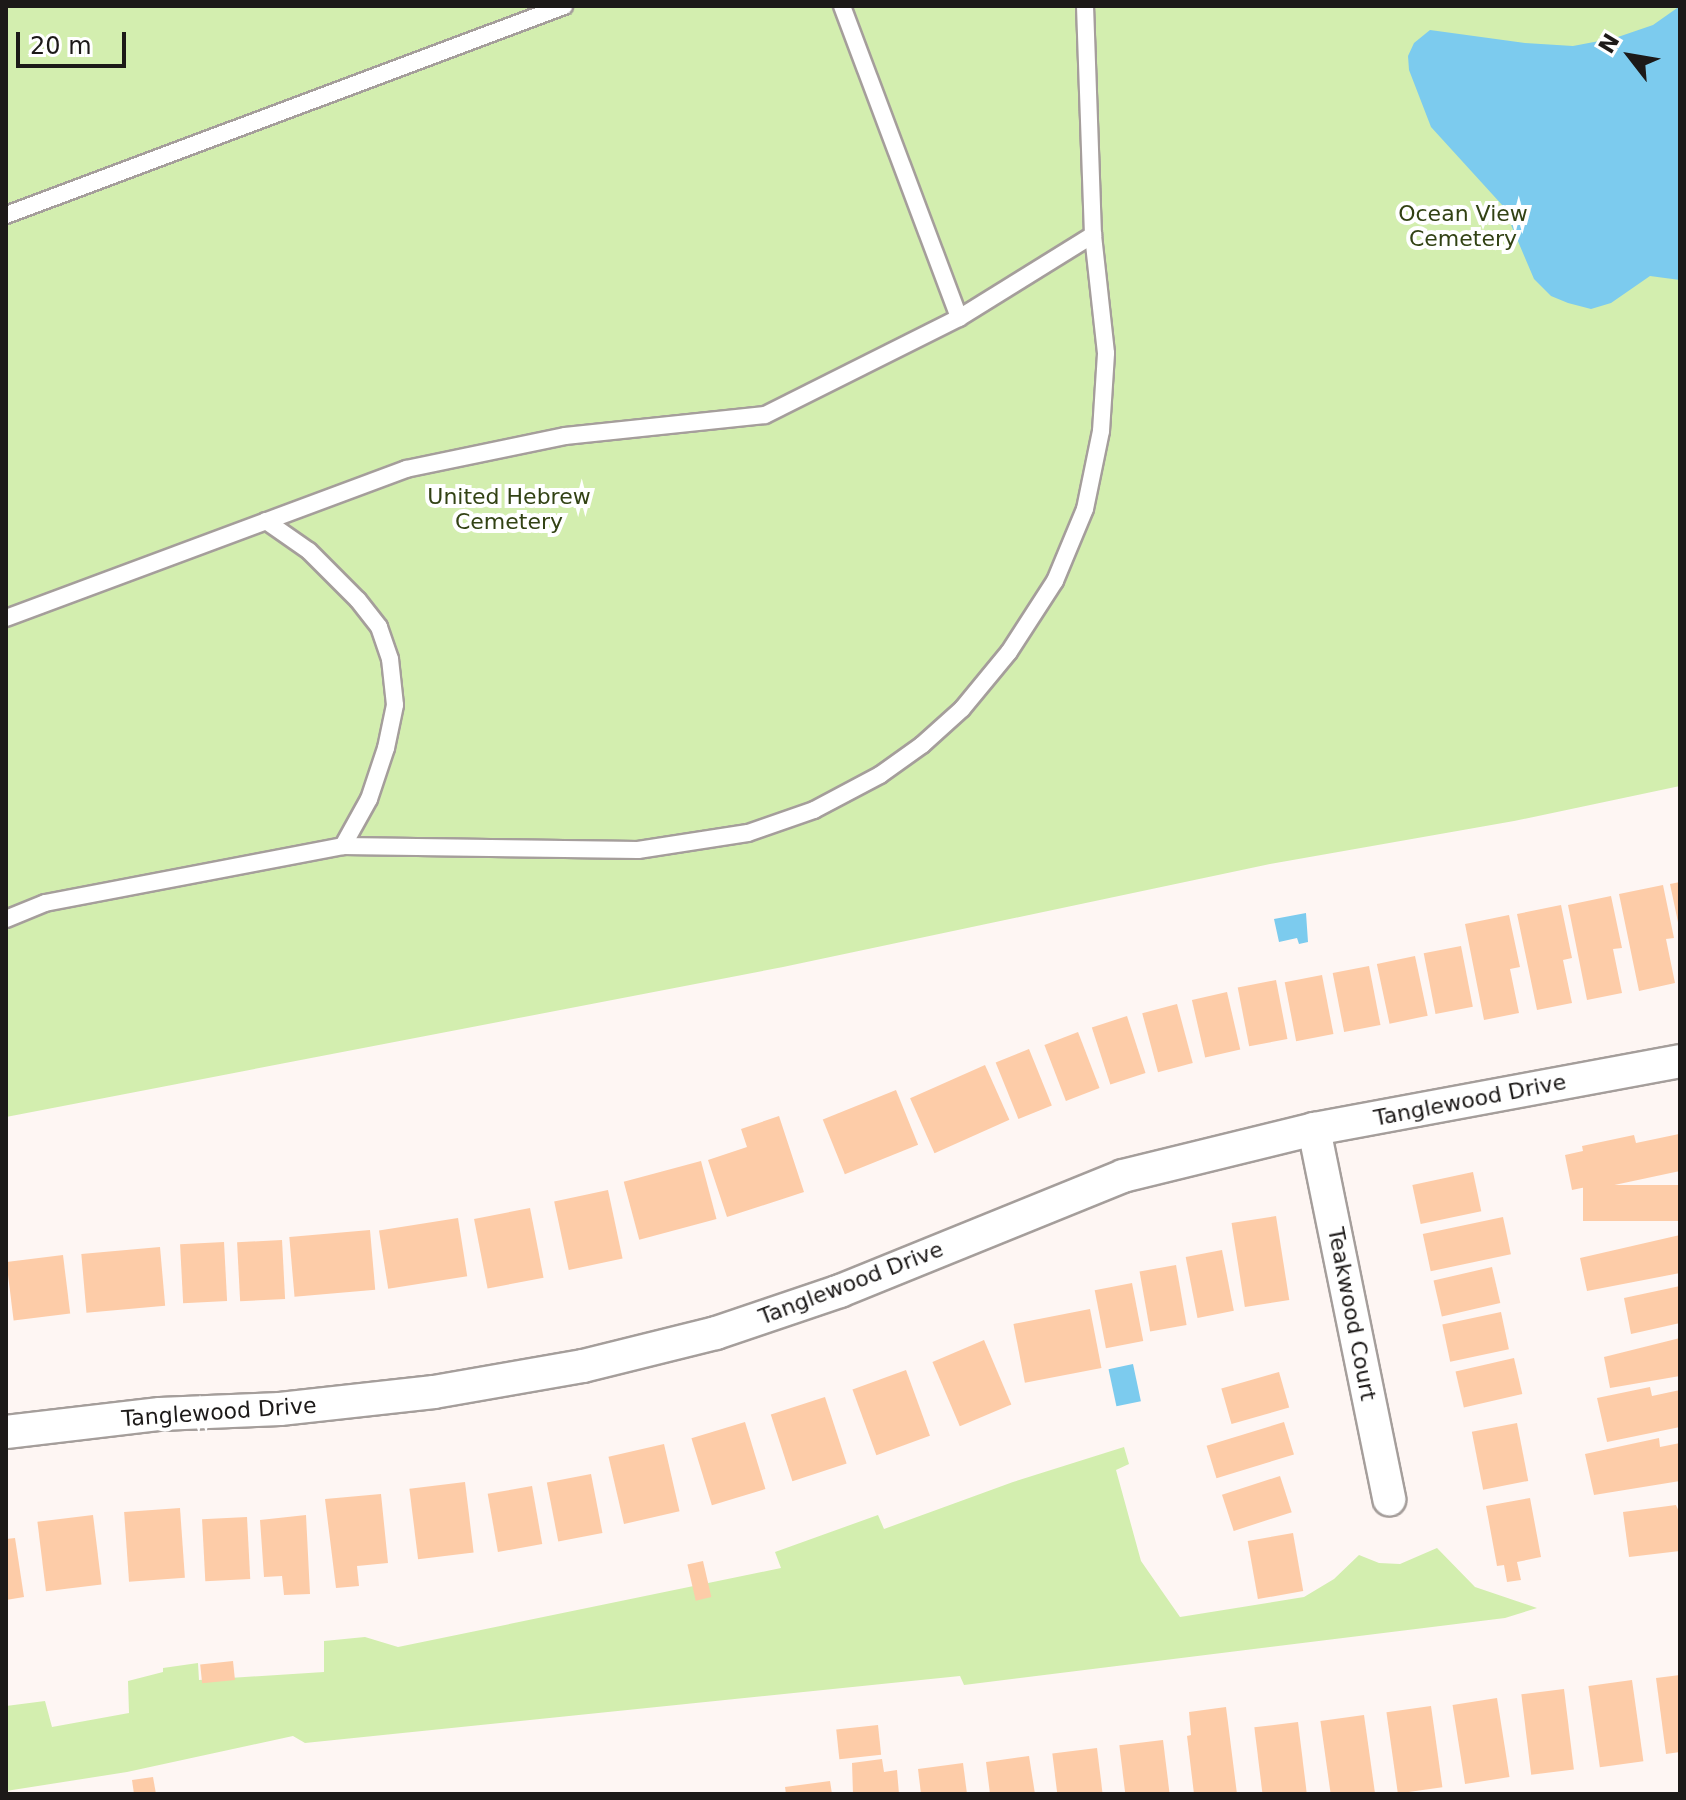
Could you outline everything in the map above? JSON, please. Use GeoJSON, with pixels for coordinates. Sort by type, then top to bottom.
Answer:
{"type":"FeatureCollection","features":[{"type":"Feature","properties":{"kind":"street","name":"Tanglewood Drive"},"geometry":{"type":"LineString","coordinates":[[6,1432],[160,1414],[280,1409],[434,1392],[583,1366],[716,1333],[840,1291],[1123,1176],[1314,1129],[1680,1061]]}},
{"type":"Feature","properties":{"kind":"street","name":"Teakwood Court"},"geometry":{"type":"LineString","coordinates":[[1314,1129],[1389,1499]]}},
{"type":"Feature","properties":{"kind":"lane"},"geometry":{"type":"LineString","coordinates":[[6,215],[564,6]]}},
{"type":"Feature","properties":{"kind":"lane"},"geometry":{"type":"LineString","coordinates":[[842,6],[959,318]]}},
{"type":"Feature","properties":{"kind":"lane"},"geometry":{"type":"LineString","coordinates":[[6,919],[45,903],[343,846],[638,850],[748,833],[814,810],[880,775],[922,745],[962,709],[1009,652],[1055,581],[1085,509],[1101,431],[1106,353],[1093,235],[1085,6]]}},
{"type":"Feature","properties":{"kind":"lane"},"geometry":{"type":"LineString","coordinates":[[6,618],[406,469],[565,436],[765,415],[959,318],[1093,235]]}},
{"type":"Feature","properties":{"kind":"lane"},"geometry":{"type":"LineString","coordinates":[[266,521],[309,551],[358,600],[379,627],[390,659],[395,705],[386,748],[369,799],[343,846]]}},
{"type":"Feature","properties":{"kind":"green space","name":"United Hebrew Cemetery"},"geometry":{"type":"Polygon","coordinates":[[[6,6],[1680,6],[1680,786],[1514,821],[1270,864],[783,967],[6,1117],[6,6]]]}},
{"type":"Feature","properties":{"kind":"green space"},"geometry":{"type":"Polygon","coordinates":[[[1124,1447],[1129,1464],[1116,1470],[1141,1561],[1180,1617],[1304,1597],[1334,1579],[1359,1555],[1379,1563],[1400,1564],[1437,1548],[1475,1587],[1537,1608],[1505,1618],[964,1685],[960,1676],[305,1743],[293,1736],[127,1772],[6,1791],[6,1706],[45,1701],[52,1727],[129,1713],[128,1681],[163,1672],[163,1668],[198,1663],[199,1680],[324,1672],[324,1641],[365,1637],[398,1647],[781,1568],[775,1552],[878,1515],[884,1529],[1013,1482],[1124,1447]]]}},
{"type":"Feature","properties":{"kind":"water"},"geometry":{"type":"Polygon","coordinates":[[[1680,6],[1680,280],[1650,276],[1611,303],[1591,309],[1568,303],[1551,296],[1534,279],[1503,206],[1431,127],[1409,70],[1408,56],[1414,43],[1430,30],[1573,46],[1615,38],[1653,25],[1680,6]]]}},
{"type":"Feature","properties":{"kind":"water"},"geometry":{"type":"Polygon","coordinates":[[[1306,913],[1308,942],[1299,944],[1297,938],[1279,942],[1274,919],[1306,913]]]}},
{"type":"Feature","properties":{"kind":"water"},"geometry":{"type":"Polygon","coordinates":[[[1133,1364],[1141,1401],[1116,1406],[1109,1369],[1133,1364]]]}},
{"type":"Feature","properties":{"kind":"building"},"geometry":{"type":"Polygon","coordinates":[[[1680,882],[1680,927],[1679,927],[1670,884],[1680,882]]]}},
{"type":"Feature","properties":{"kind":"building"},"geometry":{"type":"Polygon","coordinates":[[[1663,885],[1674,938],[1666,939],[1675,983],[1639,991],[1619,894],[1663,885]]]}},
{"type":"Feature","properties":{"kind":"building"},"geometry":{"type":"Polygon","coordinates":[[[1611,896],[1622,948],[1613,949],[1622,993],[1587,1000],[1568,905],[1611,896]]]}},
{"type":"Feature","properties":{"kind":"building"},"geometry":{"type":"Polygon","coordinates":[[[1561,905],[1572,958],[1563,960],[1572,1003],[1537,1010],[1517,914],[1561,905]]]}},
{"type":"Feature","properties":{"kind":"building"},"geometry":{"type":"Polygon","coordinates":[[[1509,915],[1520,967],[1510,969],[1519,1013],[1484,1020],[1465,924],[1509,915]]]}},
{"type":"Feature","properties":{"kind":"building"},"geometry":{"type":"Polygon","coordinates":[[[1461,946],[1473,1007],[1436,1014],[1424,953],[1461,946]]]}},
{"type":"Feature","properties":{"kind":"building"},"geometry":{"type":"Polygon","coordinates":[[[1415,956],[1428,1016],[1390,1024],[1377,964],[1415,956]]]}},
{"type":"Feature","properties":{"kind":"building"},"geometry":{"type":"Polygon","coordinates":[[[1369,966],[1380,1025],[1344,1032],[1333,973],[1369,966]]]}},
{"type":"Feature","properties":{"kind":"building"},"geometry":{"type":"Polygon","coordinates":[[[1322,975],[1333,1034],[1296,1041],[1285,982],[1322,975]]]}},
{"type":"Feature","properties":{"kind":"building"},"geometry":{"type":"Polygon","coordinates":[[[1276,980],[1287,1039],[1249,1046],[1238,987],[1276,980]]]}},
{"type":"Feature","properties":{"kind":"building"},"geometry":{"type":"Polygon","coordinates":[[[1227,992],[1240,1049],[1205,1058],[1192,1000],[1227,992]]]}},
{"type":"Feature","properties":{"kind":"building"},"geometry":{"type":"Polygon","coordinates":[[[1177,1004],[1193,1063],[1158,1072],[1142,1013],[1177,1004]]]}},
{"type":"Feature","properties":{"kind":"building"},"geometry":{"type":"Polygon","coordinates":[[[1127,1016],[1146,1073],[1110,1084],[1092,1027],[1127,1016]]]}},
{"type":"Feature","properties":{"kind":"building"},"geometry":{"type":"Polygon","coordinates":[[[1078,1032],[1100,1088],[1066,1101],[1044,1045],[1078,1032]]]}},
{"type":"Feature","properties":{"kind":"building"},"geometry":{"type":"Polygon","coordinates":[[[1029,1049],[1052,1106],[1018,1119],[996,1062],[1029,1049]]]}},
{"type":"Feature","properties":{"kind":"building"},"geometry":{"type":"Polygon","coordinates":[[[985,1065],[1009,1120],[934,1153],[910,1098],[985,1065]]]}},
{"type":"Feature","properties":{"kind":"building"},"geometry":{"type":"Polygon","coordinates":[[[896,1090],[918,1145],[845,1174],[823,1120],[896,1090]]]}},
{"type":"Feature","properties":{"kind":"building"},"geometry":{"type":"Polygon","coordinates":[[[779,1116],[804,1192],[727,1217],[708,1160],[747,1147],[741,1129],[779,1116]]]}},
{"type":"Feature","properties":{"kind":"building"},"geometry":{"type":"Polygon","coordinates":[[[1679,1134],[1680,1171],[1591,1190],[1591,1186],[1572,1190],[1565,1155],[1583,1151],[1582,1146],[1634,1135],[1636,1143],[1679,1134]]]}},
{"type":"Feature","properties":{"kind":"building"},"geometry":{"type":"Polygon","coordinates":[[[701,1161],[717,1219],[639,1240],[624,1182],[701,1161]]]}},
{"type":"Feature","properties":{"kind":"building"},"geometry":{"type":"Polygon","coordinates":[[[1473,1172],[1481,1211],[1421,1224],[1412,1185],[1473,1172]]]}},
{"type":"Feature","properties":{"kind":"building"},"geometry":{"type":"Polygon","coordinates":[[[1583,1185],[1680,1185],[1680,1221],[1583,1221],[1583,1185]]]}},
{"type":"Feature","properties":{"kind":"building"},"geometry":{"type":"Polygon","coordinates":[[[608,1190],[623,1258],[569,1270],[554,1201],[608,1190]]]}},
{"type":"Feature","properties":{"kind":"building"},"geometry":{"type":"Polygon","coordinates":[[[530,1208],[544,1278],[488,1289],[474,1219],[530,1208]]]}},
{"type":"Feature","properties":{"kind":"building"},"geometry":{"type":"Polygon","coordinates":[[[1276,1216],[1289,1300],[1245,1307],[1232,1223],[1276,1216]]]}},
{"type":"Feature","properties":{"kind":"building"},"geometry":{"type":"Polygon","coordinates":[[[1503,1217],[1511,1254],[1431,1271],[1423,1234],[1503,1217]]]}},
{"type":"Feature","properties":{"kind":"building"},"geometry":{"type":"Polygon","coordinates":[[[458,1218],[467,1276],[388,1289],[379,1231],[458,1218]]]}},
{"type":"Feature","properties":{"kind":"building"},"geometry":{"type":"Polygon","coordinates":[[[370,1230],[375,1290],[295,1297],[289,1237],[370,1230]]]}},
{"type":"Feature","properties":{"kind":"building"},"geometry":{"type":"Polygon","coordinates":[[[1680,1235],[1680,1273],[1587,1291],[1580,1258],[1680,1235]]]}},
{"type":"Feature","properties":{"kind":"building"},"geometry":{"type":"Polygon","coordinates":[[[282,1240],[285,1299],[240,1301],[237,1242],[282,1240]]]}},
{"type":"Feature","properties":{"kind":"building"},"geometry":{"type":"Polygon","coordinates":[[[224,1242],[227,1301],[183,1303],[180,1244],[224,1242]]]}},
{"type":"Feature","properties":{"kind":"building"},"geometry":{"type":"Polygon","coordinates":[[[160,1247],[165,1306],[86,1313],[81,1254],[160,1247]]]}},
{"type":"Feature","properties":{"kind":"building"},"geometry":{"type":"Polygon","coordinates":[[[1222,1250],[1234,1311],[1198,1318],[1186,1257],[1222,1250]]]}},
{"type":"Feature","properties":{"kind":"building"},"geometry":{"type":"Polygon","coordinates":[[[63,1255],[70,1314],[14,1321],[6,1262],[63,1255]]]}},
{"type":"Feature","properties":{"kind":"building"},"geometry":{"type":"Polygon","coordinates":[[[1176,1265],[1187,1325],[1150,1331],[1140,1271],[1176,1265]]]}},
{"type":"Feature","properties":{"kind":"building"},"geometry":{"type":"Polygon","coordinates":[[[1492,1267],[1500,1303],[1442,1317],[1434,1280],[1492,1267]]]}},
{"type":"Feature","properties":{"kind":"building"},"geometry":{"type":"Polygon","coordinates":[[[1132,1283],[1143,1341],[1106,1348],[1095,1290],[1132,1283]]]}},
{"type":"Feature","properties":{"kind":"building"},"geometry":{"type":"Polygon","coordinates":[[[1680,1286],[1680,1323],[1631,1334],[1624,1298],[1680,1286]]]}},
{"type":"Feature","properties":{"kind":"building"},"geometry":{"type":"Polygon","coordinates":[[[1090,1309],[1101,1368],[1025,1383],[1013,1324],[1090,1309]]]}},
{"type":"Feature","properties":{"kind":"building"},"geometry":{"type":"Polygon","coordinates":[[[1501,1312],[1509,1349],[1450,1362],[1442,1324],[1501,1312]]]}},
{"type":"Feature","properties":{"kind":"building"},"geometry":{"type":"Polygon","coordinates":[[[1680,1338],[1680,1376],[1610,1388],[1604,1357],[1680,1338]]]}},
{"type":"Feature","properties":{"kind":"building"},"geometry":{"type":"Polygon","coordinates":[[[984,1340],[1011,1404],[960,1426],[932,1362],[984,1340]]]}},
{"type":"Feature","properties":{"kind":"building"},"geometry":{"type":"Polygon","coordinates":[[[1514,1358],[1522,1394],[1464,1408],[1456,1371],[1514,1358]]]}},
{"type":"Feature","properties":{"kind":"building"},"geometry":{"type":"Polygon","coordinates":[[[906,1370],[930,1436],[876,1455],[852,1389],[906,1370]]]}},
{"type":"Feature","properties":{"kind":"building"},"geometry":{"type":"Polygon","coordinates":[[[1279,1372],[1289,1408],[1232,1424],[1221,1389],[1279,1372]]]}},
{"type":"Feature","properties":{"kind":"building"},"geometry":{"type":"Polygon","coordinates":[[[1650,1387],[1652,1396],[1680,1390],[1680,1427],[1607,1442],[1597,1398],[1650,1387]]]}},
{"type":"Feature","properties":{"kind":"building"},"geometry":{"type":"Polygon","coordinates":[[[825,1397],[847,1464],[792,1481],[771,1415],[825,1397]]]}},
{"type":"Feature","properties":{"kind":"building"},"geometry":{"type":"Polygon","coordinates":[[[745,1422],[765,1489],[712,1505],[691,1438],[745,1422]]]}},
{"type":"Feature","properties":{"kind":"building"},"geometry":{"type":"Polygon","coordinates":[[[1284,1422],[1294,1455],[1216,1478],[1207,1446],[1284,1422]]]}},
{"type":"Feature","properties":{"kind":"building"},"geometry":{"type":"Polygon","coordinates":[[[1517,1423],[1528,1481],[1483,1490],[1472,1432],[1517,1423]]]}},
{"type":"Feature","properties":{"kind":"building"},"geometry":{"type":"Polygon","coordinates":[[[1659,1438],[1660,1447],[1680,1443],[1680,1481],[1594,1495],[1585,1454],[1659,1438]]]}},
{"type":"Feature","properties":{"kind":"building"},"geometry":{"type":"Polygon","coordinates":[[[664,1444],[680,1511],[624,1524],[608,1457],[664,1444]]]}},
{"type":"Feature","properties":{"kind":"building"},"geometry":{"type":"Polygon","coordinates":[[[591,1474],[602,1533],[558,1541],[547,1483],[591,1474]]]}},
{"type":"Feature","properties":{"kind":"building"},"geometry":{"type":"Polygon","coordinates":[[[1280,1476],[1292,1512],[1234,1531],[1222,1495],[1280,1476]]]}},
{"type":"Feature","properties":{"kind":"building"},"geometry":{"type":"Polygon","coordinates":[[[465,1482],[474,1552],[418,1559],[409,1489],[465,1482]]]}},
{"type":"Feature","properties":{"kind":"building"},"geometry":{"type":"Polygon","coordinates":[[[532,1486],[542,1544],[498,1552],[488,1494],[532,1486]]]}},
{"type":"Feature","properties":{"kind":"building"},"geometry":{"type":"Polygon","coordinates":[[[381,1494],[388,1563],[357,1566],[359,1586],[336,1588],[325,1499],[381,1494]]]}},
{"type":"Feature","properties":{"kind":"building"},"geometry":{"type":"Polygon","coordinates":[[[1530,1498],[1541,1557],[1517,1562],[1521,1580],[1507,1582],[1504,1565],[1497,1566],[1486,1506],[1530,1498]]]}},
{"type":"Feature","properties":{"kind":"building"},"geometry":{"type":"Polygon","coordinates":[[[1676,1505],[1680,1514],[1680,1551],[1629,1557],[1623,1512],[1676,1505]]]}},
{"type":"Feature","properties":{"kind":"building"},"geometry":{"type":"Polygon","coordinates":[[[180,1508],[185,1578],[129,1582],[124,1512],[180,1508]]]}},
{"type":"Feature","properties":{"kind":"building"},"geometry":{"type":"Polygon","coordinates":[[[93,1515],[102,1584],[46,1591],[37,1522],[93,1515]]]}},
{"type":"Feature","properties":{"kind":"building"},"geometry":{"type":"Polygon","coordinates":[[[306,1515],[310,1594],[284,1595],[282,1576],[264,1577],[260,1520],[306,1515]]]}},
{"type":"Feature","properties":{"kind":"building"},"geometry":{"type":"Polygon","coordinates":[[[247,1517],[250,1579],[205,1581],[202,1519],[247,1517]]]}},
{"type":"Feature","properties":{"kind":"building"},"geometry":{"type":"Polygon","coordinates":[[[1293,1533],[1303,1591],[1258,1599],[1248,1541],[1293,1533]]]}},
{"type":"Feature","properties":{"kind":"building"},"geometry":{"type":"Polygon","coordinates":[[[15,1538],[24,1597],[6,1600],[6,1539],[15,1538]]]}},
{"type":"Feature","properties":{"kind":"building"},"geometry":{"type":"Polygon","coordinates":[[[703,1561],[711,1597],[696,1601],[687,1565],[703,1561]]]}},
{"type":"Feature","properties":{"kind":"building"},"geometry":{"type":"Polygon","coordinates":[[[233,1661],[235,1680],[202,1683],[200,1664],[233,1661]]]}},
{"type":"Feature","properties":{"kind":"building"},"geometry":{"type":"Polygon","coordinates":[[[1680,1675],[1680,1752],[1666,1754],[1656,1678],[1680,1675]]]}},
{"type":"Feature","properties":{"kind":"building"},"geometry":{"type":"Polygon","coordinates":[[[1632,1680],[1643,1761],[1600,1767],[1588,1686],[1632,1680]]]}},
{"type":"Feature","properties":{"kind":"building"},"geometry":{"type":"Polygon","coordinates":[[[1564,1689],[1574,1769],[1531,1775],[1521,1694],[1564,1689]]]}},
{"type":"Feature","properties":{"kind":"building"},"geometry":{"type":"Polygon","coordinates":[[[1497,1698],[1510,1777],[1465,1784],[1453,1705],[1497,1698]]]}},
{"type":"Feature","properties":{"kind":"building"},"geometry":{"type":"Polygon","coordinates":[[[1431,1706],[1442,1787],[1398,1793],[1386,1712],[1431,1706]]]}},
{"type":"Feature","properties":{"kind":"building"},"geometry":{"type":"Polygon","coordinates":[[[1226,1707],[1237,1794],[1194,1794],[1187,1736],[1191,1735],[1189,1712],[1226,1707]]]}},
{"type":"Feature","properties":{"kind":"building"},"geometry":{"type":"Polygon","coordinates":[[[1364,1715],[1375,1794],[1331,1794],[1320,1721],[1364,1715]]]}},
{"type":"Feature","properties":{"kind":"building"},"geometry":{"type":"Polygon","coordinates":[[[1298,1722],[1307,1794],[1263,1794],[1254,1727],[1298,1722]]]}},
{"type":"Feature","properties":{"kind":"building"},"geometry":{"type":"Polygon","coordinates":[[[878,1725],[881,1755],[839,1759],[836,1729],[878,1725]]]}},
{"type":"Feature","properties":{"kind":"building"},"geometry":{"type":"Polygon","coordinates":[[[1163,1740],[1170,1794],[1125,1794],[1119,1745],[1163,1740]]]}},
{"type":"Feature","properties":{"kind":"building"},"geometry":{"type":"Polygon","coordinates":[[[1097,1748],[1103,1794],[1057,1794],[1052,1753],[1097,1748]]]}},
{"type":"Feature","properties":{"kind":"building"},"geometry":{"type":"Polygon","coordinates":[[[1029,1756],[1035,1794],[990,1794],[986,1762],[1029,1756]]]}},
{"type":"Feature","properties":{"kind":"building"},"geometry":{"type":"Polygon","coordinates":[[[882,1759],[884,1772],[897,1770],[899,1794],[853,1794],[852,1763],[882,1759]]]}},
{"type":"Feature","properties":{"kind":"building"},"geometry":{"type":"Polygon","coordinates":[[[963,1763],[967,1794],[921,1794],[918,1769],[963,1763]]]}},
{"type":"Feature","properties":{"kind":"building"},"geometry":{"type":"Polygon","coordinates":[[[153,1777],[156,1794],[134,1794],[132,1780],[153,1777]]]}},
{"type":"Feature","properties":{"kind":"building"},"geometry":{"type":"Polygon","coordinates":[[[830,1781],[832,1794],[786,1794],[785,1787],[830,1781]]]}},
{"type":"Feature","properties":{"kind":"park label","name":"Ocean View Cemetery"},"geometry":{"type":"Point","coordinates":[1463,226]}}]}
